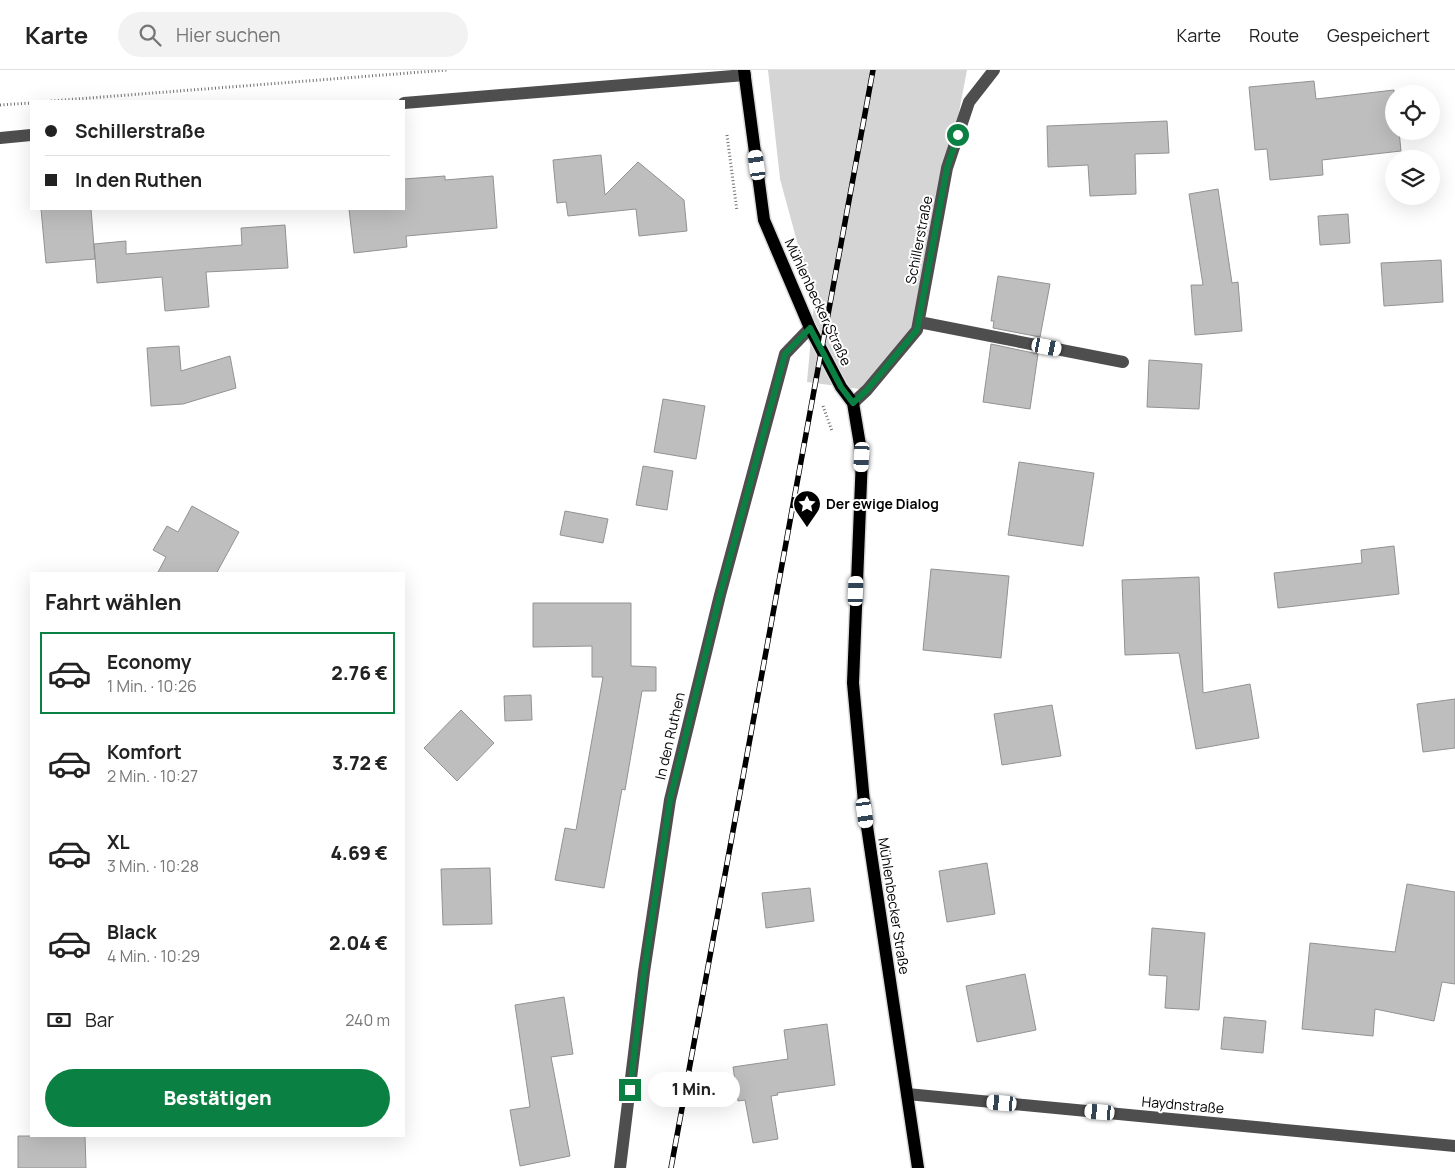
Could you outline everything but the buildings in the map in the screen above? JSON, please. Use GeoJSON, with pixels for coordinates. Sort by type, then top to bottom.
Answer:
{"type":"FeatureCollection","features":[{"type":"Feature","properties":{"kind":"main road","name":"Mühlenbecker Straße"},"geometry":{"type":"LineString","coordinates":[[744,73],[764,220],[810,328],[841,387],[853,403],[862,457],[854,683],[865,813],[918,1168]]}},
{"type":"Feature","properties":{"kind":"street","name":"Schillerstraße"},"geometry":{"type":"LineString","coordinates":[[853,403],[867,390],[917,330],[947,168],[968,102],[994,70]]}},
{"type":"Feature","properties":{"kind":"street"},"geometry":{"type":"LineString","coordinates":[[405,103],[744,73]]}},
{"type":"Feature","properties":{"kind":"street"},"geometry":{"type":"LineString","coordinates":[[0,138],[30,135]]}},
{"type":"Feature","properties":{"kind":"street"},"geometry":{"type":"LineString","coordinates":[[919,322],[1123,362]]}},
{"type":"Feature","properties":{"kind":"street","name":"In den Ruthen"},"geometry":{"type":"LineString","coordinates":[[620,1168],[644,972],[670,800],[720,595],[785,354],[810,328]]}},
{"type":"Feature","properties":{"kind":"street","name":"Haydnstraße"},"geometry":{"type":"LineString","coordinates":[[907,1094],[1455,1146]]}},
{"type":"Feature","properties":{"kind":"path"},"geometry":{"type":"LineString","coordinates":[[64,100],[447,70]]}},
{"type":"Feature","properties":{"kind":"path"},"geometry":{"type":"LineString","coordinates":[[0,105],[30,103]]}},
{"type":"Feature","properties":{"kind":"shaded area"},"geometry":{"type":"Polygon","coordinates":[[[768,70],[967,70],[919,322],[867,390],[807,382],[814,304],[780,179],[768,70]]]}},
{"type":"Feature","properties":{"kind":"railway"},"geometry":{"type":"LineString","coordinates":[[671,1168],[873,70]]}},
{"type":"Feature","properties":{"kind":"place","name":"Der ewige Dialog"},"geometry":{"type":"Point","coordinates":[807,528]}},
{"type":"Feature","properties":{"kind":"route"},"geometry":{"type":"LineString","coordinates":[[630,1090],[644,972],[670,800],[720,595],[785,354],[810,328],[841,387],[853,403],[867,390],[917,330],[947,168],[958,135]]}}]}
